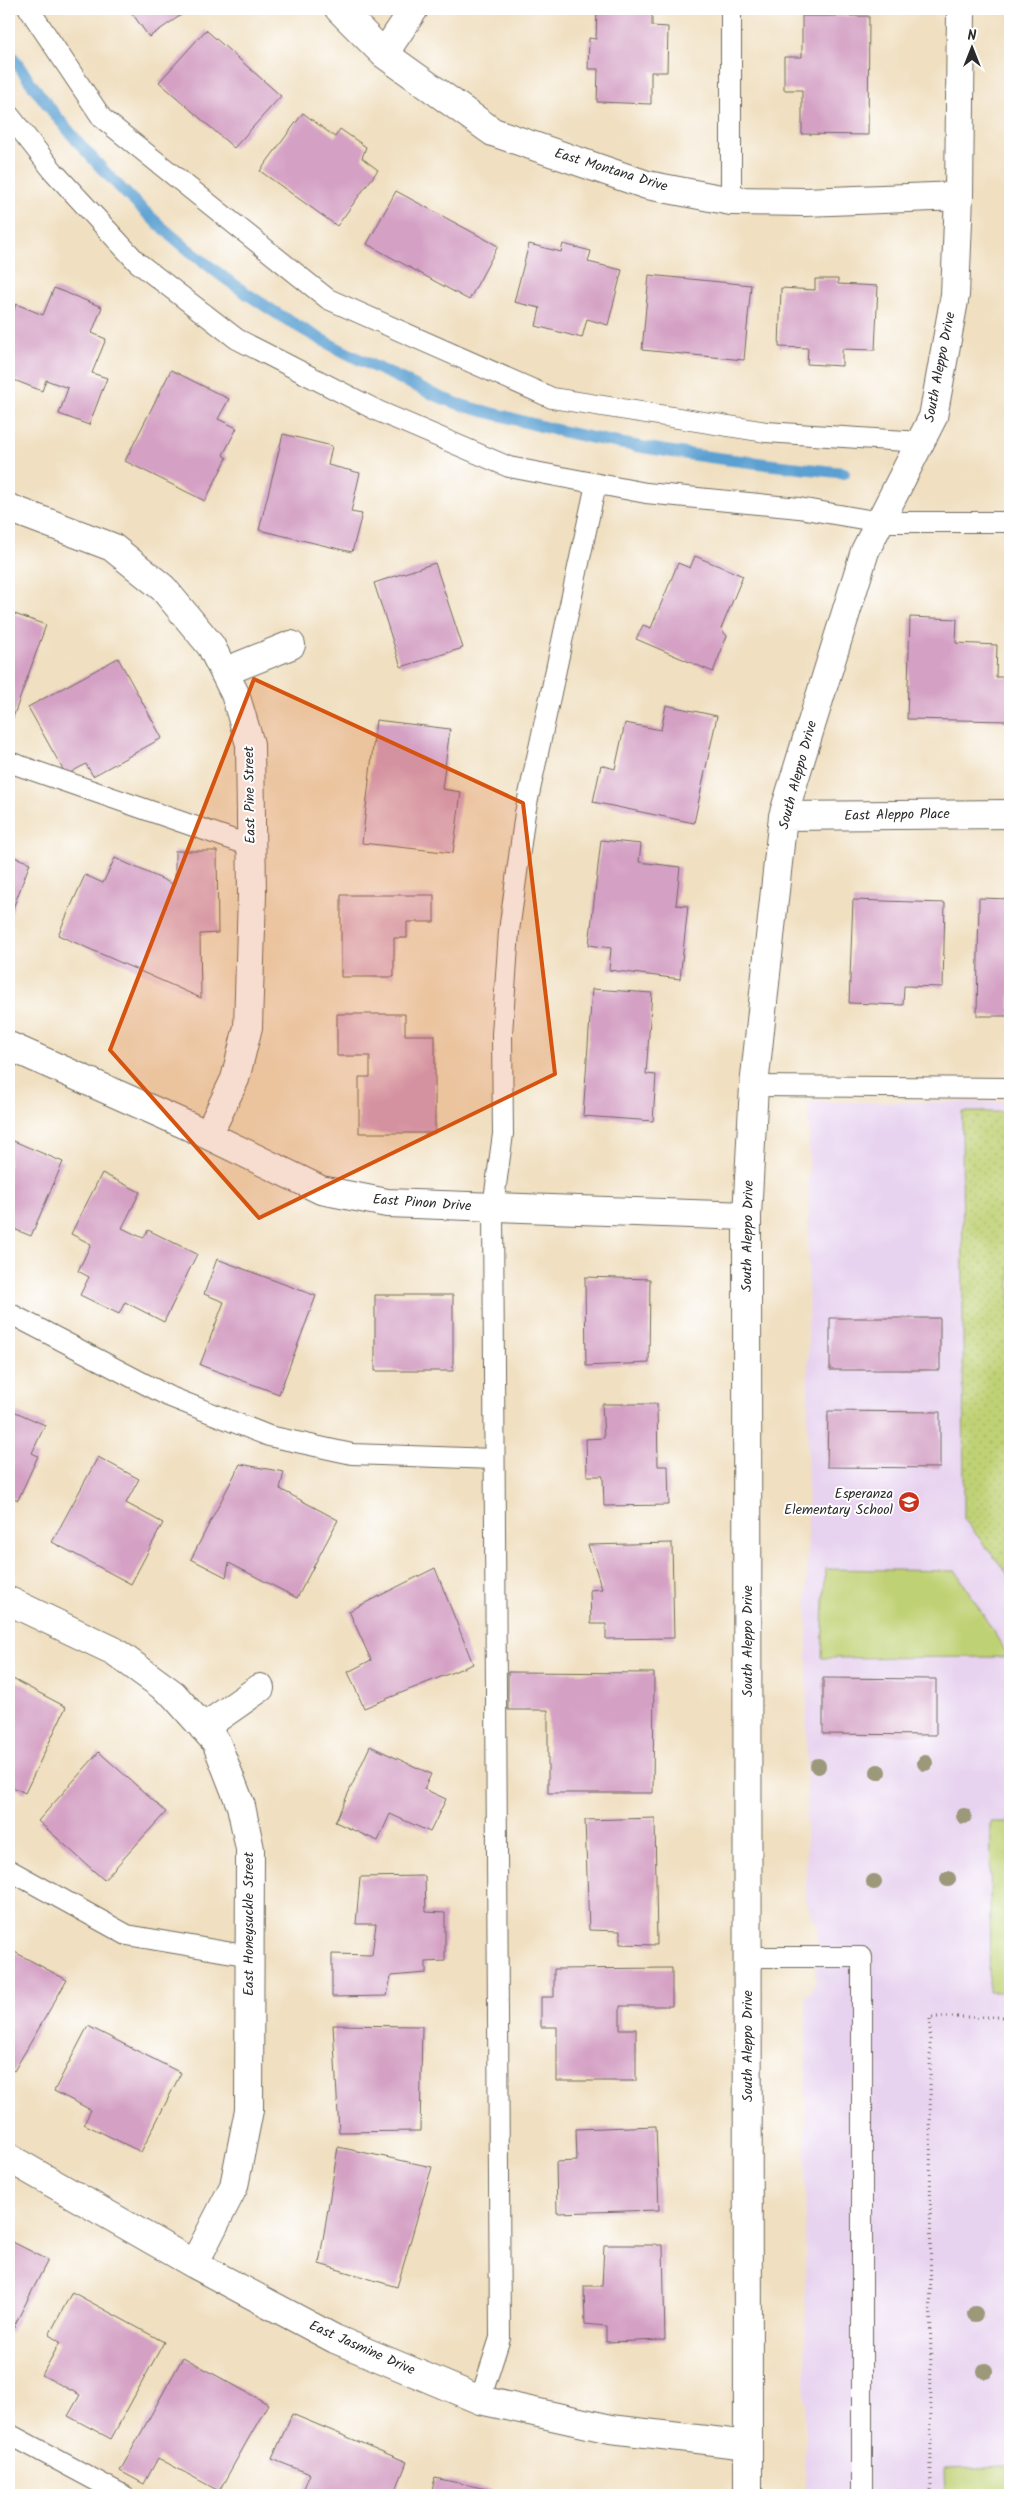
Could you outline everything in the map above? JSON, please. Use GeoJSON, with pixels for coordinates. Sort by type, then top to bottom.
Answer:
{"type":"FeatureCollection","features":[{"type":"Feature","properties":{"kind":"street","name":"East Montana Drive"},"geometry":{"type":"LineString","coordinates":[[339,9],[384,54],[493,132],[647,185],[731,201],[805,202],[959,196]]}},
{"type":"Feature","properties":{"kind":"street"},"geometry":{"type":"LineString","coordinates":[[384,54],[414,9]]}},
{"type":"Feature","properties":{"kind":"street","name":"South Aleppo Drive"},"geometry":{"type":"LineString","coordinates":[[748,2495],[747,1216],[754,1086],[783,816],[865,551],[933,417],[954,295],[959,196],[961,9]]}},
{"type":"Feature","properties":{"kind":"street","name":"East Pine Street"},"geometry":{"type":"LineString","coordinates":[[9,508],[112,547],[164,588],[211,646],[235,694],[250,744],[252,894],[248,1027],[235,1080],[208,1135]]}},
{"type":"Feature","properties":{"kind":"street"},"geometry":{"type":"LineString","coordinates":[[224,672],[291,645]]}},
{"type":"Feature","properties":{"kind":"street","name":"East Aleppo Place"},"geometry":{"type":"LineString","coordinates":[[783,816],[1010,814]]}},
{"type":"Feature","properties":{"kind":"street","name":"East Pinon Drive"},"geometry":{"type":"LineString","coordinates":[[9,1046],[208,1135],[322,1190],[387,1203],[747,1216]]}},
{"type":"Feature","properties":{"kind":"street","name":"East Honeysuckle Street"},"geometry":{"type":"LineString","coordinates":[[9,1601],[114,1651],[173,1694],[216,1742],[241,1806],[248,1840],[250,1956],[249,2110],[234,2186],[194,2264]]}},
{"type":"Feature","properties":{"kind":"street"},"geometry":{"type":"LineString","coordinates":[[203,1728],[260,1688]]}},
{"type":"Feature","properties":{"kind":"street","name":"East Jasmine Drive"},"geometry":{"type":"LineString","coordinates":[[9,2158],[194,2264],[335,2339],[480,2400],[611,2429],[748,2445]]}},
{"type":"Feature","properties":{"kind":"lane"},"geometry":{"type":"LineString","coordinates":[[29,9],[102,118],[328,299],[552,398],[766,432],[921,442]]}},
{"type":"Feature","properties":{"kind":"lane"},"geometry":{"type":"LineString","coordinates":[[731,9],[731,201]]}},
{"type":"Feature","properties":{"kind":"lane"},"geometry":{"type":"LineString","coordinates":[[11,123],[137,262],[237,339],[378,411],[509,467],[646,493],[799,508],[880,522],[1010,522]]}},
{"type":"Feature","properties":{"kind":"lane"},"geometry":{"type":"LineString","coordinates":[[480,2400],[500,2338],[493,1207],[504,1134],[502,1034],[509,931],[525,813],[596,484]]}},
{"type":"Feature","properties":{"kind":"lane"},"geometry":{"type":"LineString","coordinates":[[9,762],[251,846]]}},
{"type":"Feature","properties":{"kind":"lane"},"geometry":{"type":"LineString","coordinates":[[754,1086],[1010,1088]]}},
{"type":"Feature","properties":{"kind":"lane"},"geometry":{"type":"LineString","coordinates":[[9,1313],[168,1396],[269,1436],[352,1454],[494,1459]]}},
{"type":"Feature","properties":{"kind":"lane"},"geometry":{"type":"LineString","coordinates":[[9,1870],[127,1935],[250,1956]]}},
{"type":"Feature","properties":{"kind":"lane"},"geometry":{"type":"LineString","coordinates":[[748,1957],[862,1957],[862,2495]]}},
{"type":"Feature","properties":{"kind":"lane"},"geometry":{"type":"LineString","coordinates":[[9,2434],[123,2495]]}},
{"type":"Feature","properties":{"kind":"path"},"geometry":{"type":"LineString","coordinates":[[931,2495],[930,2018],[1010,2018]]}},
{"type":"Feature","properties":{"kind":"highlighted area"},"geometry":{"type":"Polygon","coordinates":[[[254,679],[523,803],[555,1074],[259,1218],[110,1050],[254,679]]]}},
{"type":"Feature","properties":{"kind":"shaded area","name":"Esperanza Elementary School"},"geometry":{"type":"Polygon","coordinates":[[[809,1102],[1010,1102],[1010,2495],[805,2495],[806,1997],[816,1983],[818,1927],[806,1902],[809,1102]]]}},
{"type":"Feature","properties":{"kind":"green space"},"geometry":{"type":"Polygon","coordinates":[[[962,1112],[1010,1112],[1010,1577],[964,1519],[962,1112]]]}},
{"type":"Feature","properties":{"kind":"green space"},"geometry":{"type":"Polygon","coordinates":[[[825,1569],[956,1571],[1009,1657],[822,1658],[825,1569]]]}},
{"type":"Feature","properties":{"kind":"green space"},"geometry":{"type":"Polygon","coordinates":[[[991,1822],[1010,1822],[1010,1992],[989,1992],[991,1822]]]}},
{"type":"Feature","properties":{"kind":"green space"},"geometry":{"type":"Polygon","coordinates":[[[1009,2467],[1010,2495],[945,2495],[944,2469],[1009,2467]]]}},
{"type":"Feature","properties":{"kind":"building"},"geometry":{"type":"Polygon","coordinates":[[[129,9],[190,9],[149,37],[129,9]]]}},
{"type":"Feature","properties":{"kind":"building"},"geometry":{"type":"Polygon","coordinates":[[[597,9],[652,9],[652,26],[668,27],[667,72],[651,72],[651,104],[597,102],[598,69],[588,69],[589,38],[596,39],[597,9]]]}},
{"type":"Feature","properties":{"kind":"building"},"geometry":{"type":"Polygon","coordinates":[[[802,16],[869,16],[868,135],[802,134],[802,90],[784,90],[784,57],[802,57],[802,16]]]}},
{"type":"Feature","properties":{"kind":"building"},"geometry":{"type":"Polygon","coordinates":[[[206,30],[281,96],[234,148],[159,82],[206,30]]]}},
{"type":"Feature","properties":{"kind":"building"},"geometry":{"type":"Polygon","coordinates":[[[303,113],[335,137],[340,129],[366,147],[362,158],[378,170],[337,226],[260,171],[303,113]]]}},
{"type":"Feature","properties":{"kind":"building"},"geometry":{"type":"Polygon","coordinates":[[[396,191],[498,246],[469,300],[367,244],[396,191]]]}},
{"type":"Feature","properties":{"kind":"building"},"geometry":{"type":"Polygon","coordinates":[[[529,244],[561,252],[563,244],[591,251],[588,262],[622,270],[608,325],[587,319],[582,338],[536,326],[540,308],[514,302],[529,244]]]}},
{"type":"Feature","properties":{"kind":"building"},"geometry":{"type":"Polygon","coordinates":[[[649,275],[751,285],[744,360],[642,350],[649,275]]]}},
{"type":"Feature","properties":{"kind":"building"},"geometry":{"type":"Polygon","coordinates":[[[815,279],[838,279],[838,284],[878,286],[875,350],[842,349],[842,366],[807,364],[808,348],[779,347],[781,288],[815,290],[815,279]]]}},
{"type":"Feature","properties":{"kind":"building"},"geometry":{"type":"Polygon","coordinates":[[[54,288],[102,307],[92,333],[106,339],[92,373],[107,378],[89,425],[59,414],[68,388],[46,380],[42,391],[9,378],[9,323],[16,304],[43,315],[54,288]]]}},
{"type":"Feature","properties":{"kind":"building"},"geometry":{"type":"Polygon","coordinates":[[[171,370],[229,399],[218,419],[237,428],[223,455],[227,458],[205,501],[125,461],[171,370]]]}},
{"type":"Feature","properties":{"kind":"building"},"geometry":{"type":"Polygon","coordinates":[[[283,434],[332,446],[328,465],[360,473],[351,512],[362,514],[352,552],[259,530],[283,434]]]}},
{"type":"Feature","properties":{"kind":"building"},"geometry":{"type":"Polygon","coordinates":[[[695,556],[743,576],[721,629],[727,636],[713,672],[636,639],[643,625],[651,628],[678,563],[690,568],[695,556]]]}},
{"type":"Feature","properties":{"kind":"building"},"geometry":{"type":"Polygon","coordinates":[[[435,563],[463,648],[401,667],[374,583],[435,563]]]}},
{"type":"Feature","properties":{"kind":"building"},"geometry":{"type":"Polygon","coordinates":[[[9,612],[46,625],[9,729],[9,612]]]}},
{"type":"Feature","properties":{"kind":"building"},"geometry":{"type":"Polygon","coordinates":[[[910,617],[957,619],[956,643],[997,645],[996,677],[1010,677],[1010,721],[907,719],[910,617]]]}},
{"type":"Feature","properties":{"kind":"building"},"geometry":{"type":"Polygon","coordinates":[[[118,658],[162,738],[93,776],[86,764],[66,775],[28,707],[118,658]]]}},
{"type":"Feature","properties":{"kind":"building"},"geometry":{"type":"Polygon","coordinates":[[[666,705],[717,716],[694,823],[593,802],[601,765],[615,769],[625,723],[661,730],[666,705]]]}},
{"type":"Feature","properties":{"kind":"building"},"geometry":{"type":"Polygon","coordinates":[[[376,720],[450,729],[442,789],[461,792],[453,853],[362,843],[376,720]]]}},
{"type":"Feature","properties":{"kind":"building"},"geometry":{"type":"Polygon","coordinates":[[[601,840],[641,844],[639,862],[680,867],[676,905],[688,906],[680,979],[609,970],[611,948],[589,945],[601,840]]]}},
{"type":"Feature","properties":{"kind":"building"},"geometry":{"type":"Polygon","coordinates":[[[175,851],[217,851],[218,933],[200,934],[201,998],[58,935],[85,875],[103,883],[115,858],[175,885],[175,851]]]}},
{"type":"Feature","properties":{"kind":"building"},"geometry":{"type":"Polygon","coordinates":[[[9,855],[30,863],[9,919],[9,855]]]}},
{"type":"Feature","properties":{"kind":"building"},"geometry":{"type":"Polygon","coordinates":[[[341,895],[434,895],[434,922],[407,922],[407,938],[394,938],[394,977],[341,977],[341,895]]]}},
{"type":"Feature","properties":{"kind":"building"},"geometry":{"type":"Polygon","coordinates":[[[979,898],[1010,899],[1010,1016],[977,1016],[979,898]]]}},
{"type":"Feature","properties":{"kind":"building"},"geometry":{"type":"Polygon","coordinates":[[[853,900],[945,903],[943,987],[904,986],[903,1005],[849,1003],[853,900]]]}},
{"type":"Feature","properties":{"kind":"building"},"geometry":{"type":"Polygon","coordinates":[[[592,989],[652,993],[646,1074],[656,1075],[653,1121],[583,1116],[592,989]]]}},
{"type":"Feature","properties":{"kind":"building"},"geometry":{"type":"Polygon","coordinates":[[[337,1014],[405,1014],[405,1035],[435,1035],[435,1133],[359,1133],[359,1077],[370,1077],[370,1056],[337,1056],[337,1014]]]}},
{"type":"Feature","properties":{"kind":"building"},"geometry":{"type":"Polygon","coordinates":[[[9,1139],[63,1162],[31,1236],[9,1227],[9,1139]]]}},
{"type":"Feature","properties":{"kind":"building"},"geometry":{"type":"Polygon","coordinates":[[[102,1173],[140,1192],[122,1228],[143,1238],[148,1230],[197,1254],[164,1322],[125,1302],[119,1314],[80,1295],[89,1277],[78,1271],[91,1244],[71,1234],[102,1173]]]}},
{"type":"Feature","properties":{"kind":"building"},"geometry":{"type":"Polygon","coordinates":[[[217,1259],[316,1296],[279,1394],[200,1365],[224,1302],[204,1294],[217,1259]]]}},
{"type":"Feature","properties":{"kind":"building"},"geometry":{"type":"Polygon","coordinates":[[[585,1277],[650,1279],[649,1363],[586,1366],[585,1277]]]}},
{"type":"Feature","properties":{"kind":"building"},"geometry":{"type":"Polygon","coordinates":[[[375,1295],[453,1295],[453,1371],[375,1371],[375,1295]]]}},
{"type":"Feature","properties":{"kind":"building"},"geometry":{"type":"Polygon","coordinates":[[[830,1318],[940,1318],[940,1370],[830,1370],[830,1318]]]}},
{"type":"Feature","properties":{"kind":"building"},"geometry":{"type":"Polygon","coordinates":[[[602,1404],[657,1404],[658,1466],[668,1466],[669,1505],[604,1506],[603,1476],[587,1476],[586,1439],[604,1438],[602,1404]]]}},
{"type":"Feature","properties":{"kind":"building"},"geometry":{"type":"Polygon","coordinates":[[[9,1409],[45,1425],[32,1453],[38,1456],[18,1500],[9,1496],[9,1409]]]}},
{"type":"Feature","properties":{"kind":"building"},"geometry":{"type":"Polygon","coordinates":[[[828,1411],[940,1412],[940,1468],[827,1467],[828,1411]]]}},
{"type":"Feature","properties":{"kind":"building"},"geometry":{"type":"Polygon","coordinates":[[[98,1457],[139,1479],[126,1503],[163,1523],[131,1584],[52,1542],[98,1457]]]}},
{"type":"Feature","properties":{"kind":"building"},"geometry":{"type":"Polygon","coordinates":[[[240,1464],[284,1472],[280,1489],[338,1520],[297,1598],[229,1563],[226,1577],[191,1559],[240,1464]]]}},
{"type":"Feature","properties":{"kind":"building"},"geometry":{"type":"Polygon","coordinates":[[[672,1543],[674,1638],[606,1639],[606,1624],[591,1624],[590,1590],[602,1589],[588,1545],[672,1543]]]}},
{"type":"Feature","properties":{"kind":"building"},"geometry":{"type":"Polygon","coordinates":[[[435,1568],[473,1664],[364,1708],[348,1672],[371,1660],[349,1611],[435,1568]]]}},
{"type":"Feature","properties":{"kind":"building"},"geometry":{"type":"Polygon","coordinates":[[[508,1672],[654,1673],[653,1793],[548,1793],[548,1710],[508,1710],[508,1672]]]}},
{"type":"Feature","properties":{"kind":"building"},"geometry":{"type":"Polygon","coordinates":[[[9,1677],[66,1707],[25,1793],[9,1785],[9,1677]]]}},
{"type":"Feature","properties":{"kind":"building"},"geometry":{"type":"Polygon","coordinates":[[[823,1678],[936,1679],[936,1735],[823,1734],[823,1678]]]}},
{"type":"Feature","properties":{"kind":"building"},"geometry":{"type":"Polygon","coordinates":[[[370,1746],[431,1774],[424,1789],[446,1799],[430,1832],[390,1814],[378,1841],[335,1822],[370,1746]]]}},
{"type":"Feature","properties":{"kind":"building"},"geometry":{"type":"Polygon","coordinates":[[[99,1752],[166,1812],[104,1880],[38,1821],[99,1752]]]}},
{"type":"Feature","properties":{"kind":"building"},"geometry":{"type":"Polygon","coordinates":[[[655,1818],[657,1945],[620,1944],[620,1931],[589,1930],[585,1820],[655,1818]]]}},
{"type":"Feature","properties":{"kind":"building"},"geometry":{"type":"Polygon","coordinates":[[[425,1876],[426,1912],[445,1913],[445,1961],[426,1962],[426,1973],[391,1976],[387,1996],[332,1997],[332,1954],[372,1955],[376,1924],[356,1924],[360,1877],[425,1876]]]}},
{"type":"Feature","properties":{"kind":"building"},"geometry":{"type":"Polygon","coordinates":[[[9,1949],[67,1980],[14,2071],[9,2068],[9,1949]]]}},
{"type":"Feature","properties":{"kind":"building"},"geometry":{"type":"Polygon","coordinates":[[[672,1968],[672,2006],[620,2006],[620,2029],[636,2029],[636,2081],[557,2081],[557,2027],[541,2027],[541,1997],[554,1997],[554,1969],[672,1968]]]}},
{"type":"Feature","properties":{"kind":"building"},"geometry":{"type":"Polygon","coordinates":[[[333,2025],[422,2026],[420,2131],[339,2132],[333,2025]]]}},
{"type":"Feature","properties":{"kind":"building"},"geometry":{"type":"Polygon","coordinates":[[[88,2026],[181,2073],[141,2152],[84,2124],[91,2110],[54,2091],[88,2026]]]}},
{"type":"Feature","properties":{"kind":"building"},"geometry":{"type":"Polygon","coordinates":[[[656,2126],[659,2210],[557,2213],[556,2162],[577,2161],[576,2129],[656,2126]]]}},
{"type":"Feature","properties":{"kind":"building"},"geometry":{"type":"Polygon","coordinates":[[[338,2147],[432,2167],[397,2287],[319,2264],[338,2147]]]}},
{"type":"Feature","properties":{"kind":"building"},"geometry":{"type":"Polygon","coordinates":[[[9,2240],[48,2260],[9,2336],[9,2240]]]}},
{"type":"Feature","properties":{"kind":"building"},"geometry":{"type":"Polygon","coordinates":[[[604,2245],[663,2245],[665,2340],[606,2342],[606,2326],[585,2324],[584,2286],[602,2286],[604,2245]]]}},
{"type":"Feature","properties":{"kind":"building"},"geometry":{"type":"Polygon","coordinates":[[[72,2292],[164,2342],[111,2439],[68,2416],[80,2395],[42,2375],[60,2342],[49,2335],[72,2292]]]}},
{"type":"Feature","properties":{"kind":"building"},"geometry":{"type":"Polygon","coordinates":[[[183,2357],[268,2404],[219,2491],[158,2458],[144,2484],[120,2471],[183,2357]]]}},
{"type":"Feature","properties":{"kind":"building"},"geometry":{"type":"Polygon","coordinates":[[[292,2414],[407,2462],[394,2495],[301,2495],[310,2474],[272,2459],[292,2414]]]}},
{"type":"Feature","properties":{"kind":"building"},"geometry":{"type":"Polygon","coordinates":[[[435,2478],[510,2494],[510,2495],[431,2495],[435,2478]]]}},
{"type":"Feature","properties":{"kind":"waterway"},"geometry":{"type":"LineString","coordinates":[[9,52],[47,105],[89,154],[133,200],[179,243],[229,281],[282,317],[338,349],[443,399],[548,428],[674,452],[844,473]]}},
{"type":"Feature","properties":{"kind":"place","name":"Esperanza Elementary School"},"geometry":{"type":"Point","coordinates":[909,1502]}}]}
